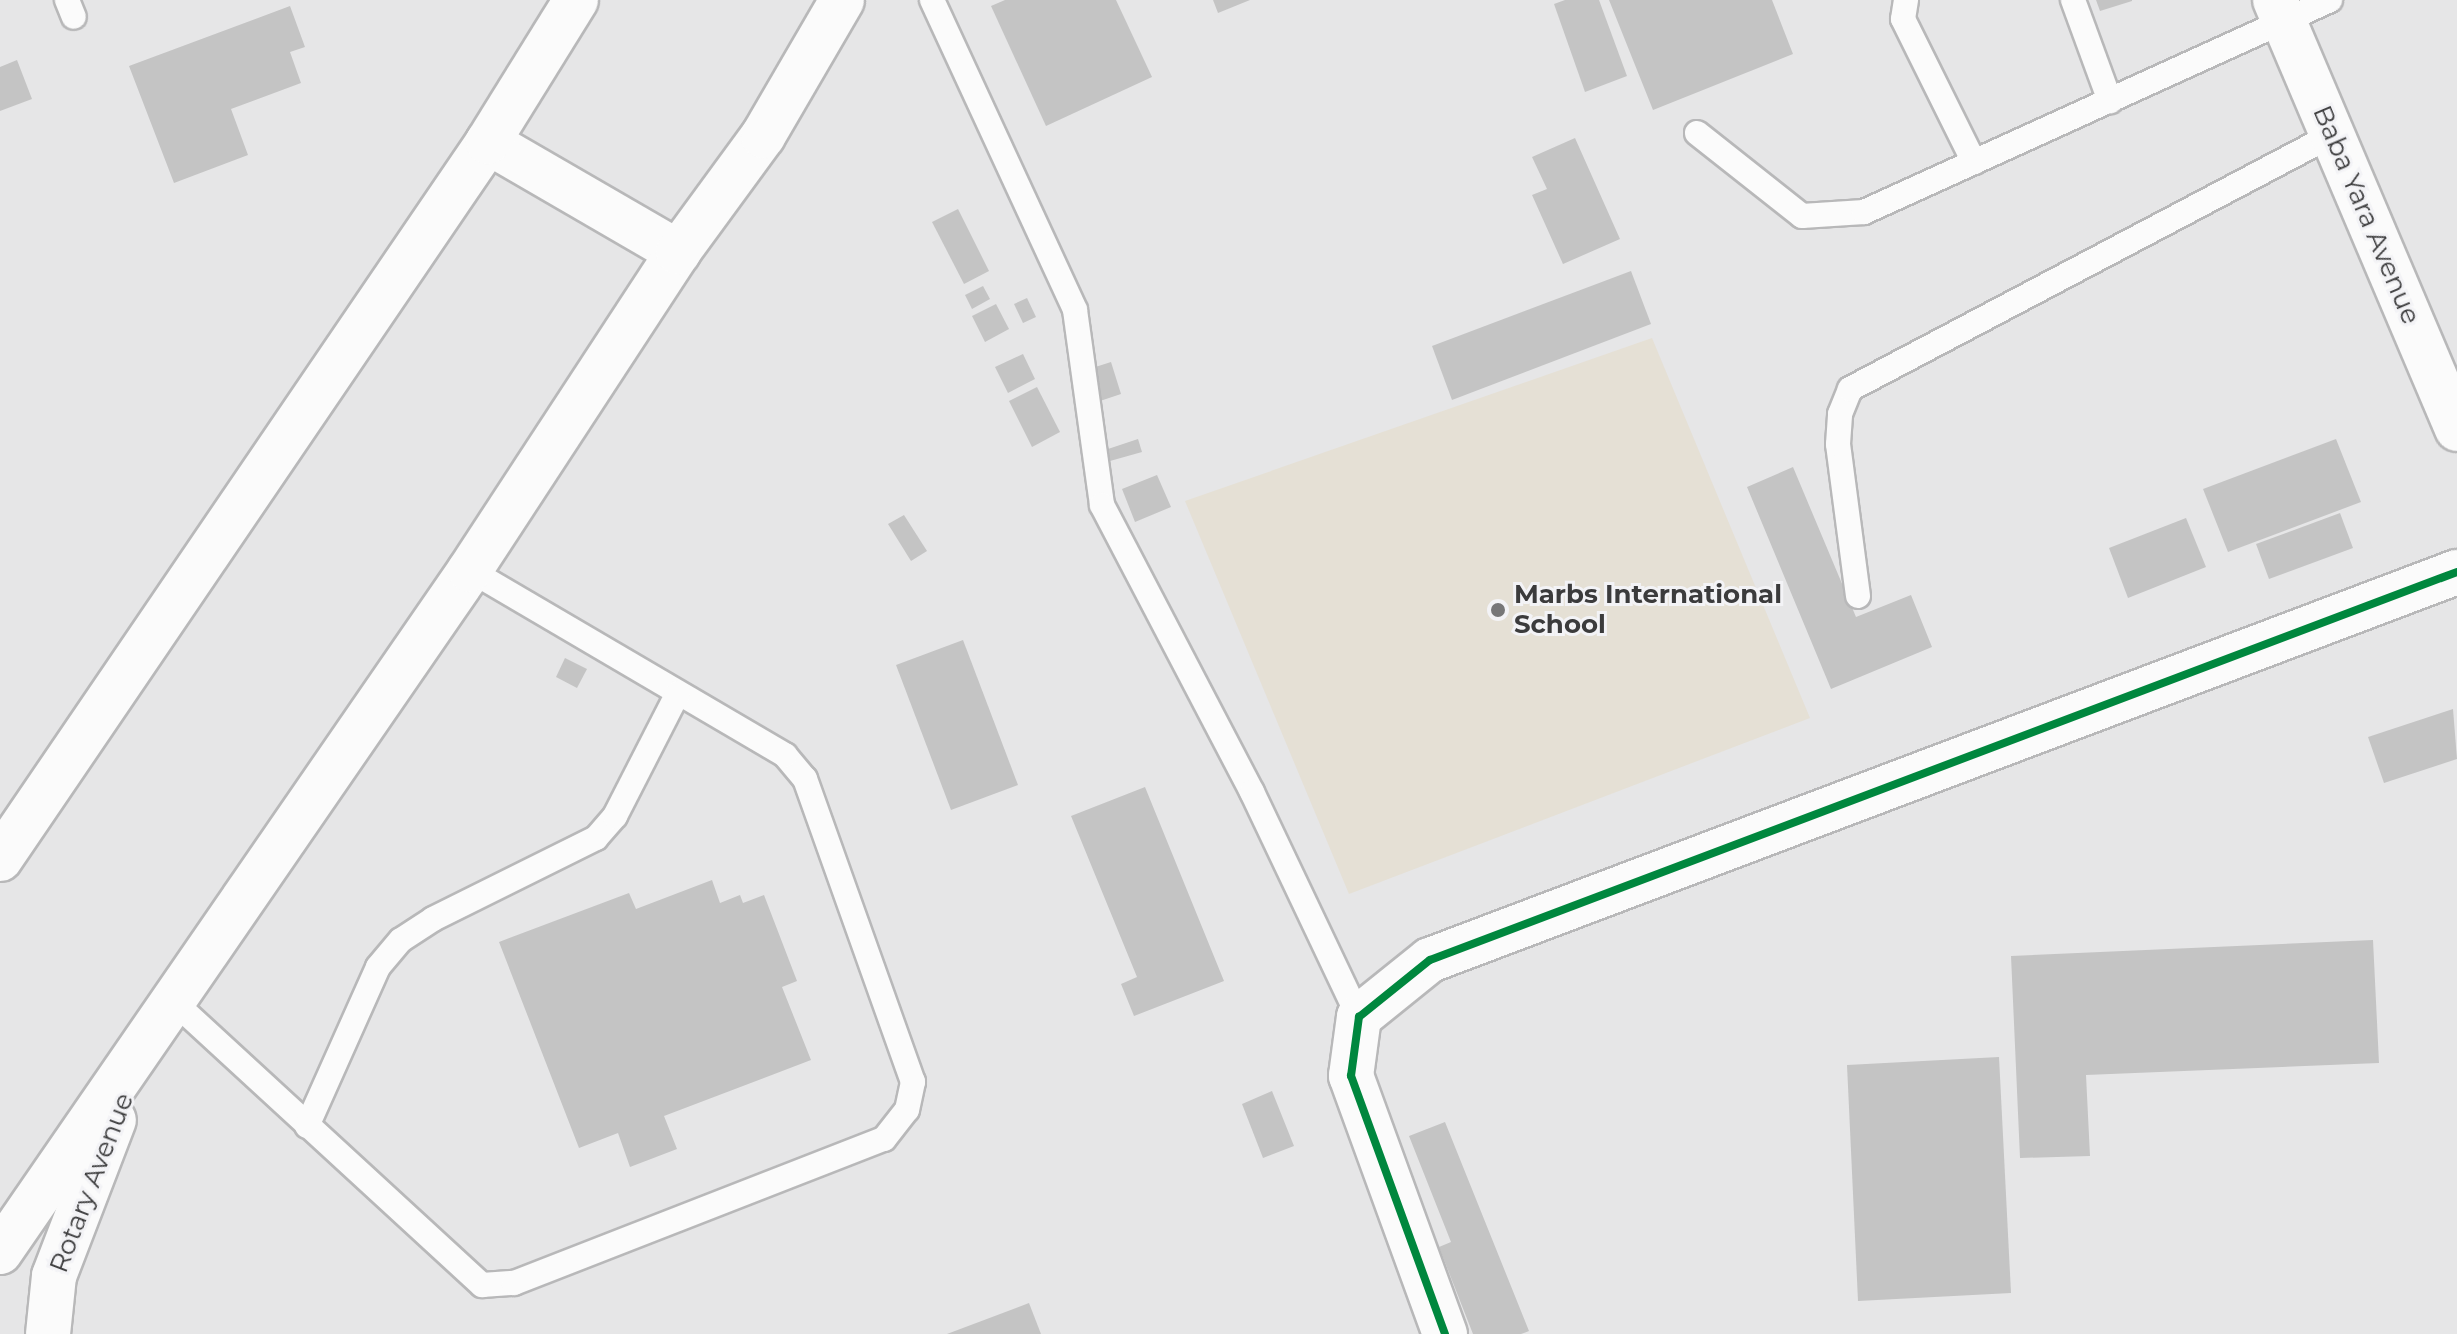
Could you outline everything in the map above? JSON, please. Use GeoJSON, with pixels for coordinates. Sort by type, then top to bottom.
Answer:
{"type":"FeatureCollection","features":[{"type":"Feature","properties":{"kind":"main road"},"geometry":{"type":"LineString","coordinates":[[0,859],[488,142],[576,0]]}},
{"type":"Feature","properties":{"kind":"main road"},"geometry":{"type":"LineString","coordinates":[[0,1252],[470,570],[678,252],[763,136],[842,0]]}},
{"type":"Feature","properties":{"kind":"main road","name":"Baba Yara Avenue"},"geometry":{"type":"LineString","coordinates":[[2279,11],[2457,429]]}},
{"type":"Feature","properties":{"kind":"main road"},"geometry":{"type":"LineString","coordinates":[[488,142],[678,252]]}},
{"type":"Feature","properties":{"kind":"main road"},"geometry":{"type":"LineString","coordinates":[[1445,1334],[1351,1076],[1359,1017],[1430,960],[2457,572]]}},
{"type":"Feature","properties":{"kind":"main road","name":"Rotary Avenue"},"geometry":{"type":"LineString","coordinates":[[48,1334],[54,1276],[162,1019]]}},
{"type":"Feature","properties":{"kind":"lane"},"geometry":{"type":"LineString","coordinates":[[932,0],[1075,310],[1102,505],[1252,792],[1359,1017]]}},
{"type":"Feature","properties":{"kind":"lane"},"geometry":{"type":"LineString","coordinates":[[1906,0],[1903,19],[1974,162]]}},
{"type":"Feature","properties":{"kind":"lane"},"geometry":{"type":"LineString","coordinates":[[2073,0],[2110,101]]}},
{"type":"Feature","properties":{"kind":"lane"},"geometry":{"type":"LineString","coordinates":[[1697,133],[1802,216],[1864,212],[2110,101],[2279,11],[2330,0]]}},
{"type":"Feature","properties":{"kind":"lane"},"geometry":{"type":"LineString","coordinates":[[1858,596],[1838,444],[1840,414],[1850,389],[2332,135]]}},
{"type":"Feature","properties":{"kind":"lane"},"geometry":{"type":"LineString","coordinates":[[162,1019],[307,1126],[482,1285],[514,1283],[884,1139],[907,1110],[913,1082],[805,779],[785,755],[470,570]]}},
{"type":"Feature","properties":{"kind":"lane"},"geometry":{"type":"LineString","coordinates":[[307,1126],[378,967],[401,940],[433,919],[596,838],[615,816],[678,693]]}},
{"type":"Feature","properties":{"kind":"shaded area","name":"Marbs International School"},"geometry":{"type":"Polygon","coordinates":[[[1652,338],[1810,718],[1349,894],[1185,501],[1652,338]]]}},
{"type":"Feature","properties":{"kind":"building"},"geometry":{"type":"Polygon","coordinates":[[[1005,0],[1116,0],[1152,77],[1046,126],[991,6],[1005,0]]]}},
{"type":"Feature","properties":{"kind":"building"},"geometry":{"type":"Polygon","coordinates":[[[1213,0],[1250,0],[1218,13],[1213,0]]]}},
{"type":"Feature","properties":{"kind":"building"},"geometry":{"type":"Polygon","coordinates":[[[1565,0],[1599,0],[1627,76],[1585,92],[1554,4],[1565,0]]]}},
{"type":"Feature","properties":{"kind":"building"},"geometry":{"type":"Polygon","coordinates":[[[1609,0],[1772,0],[1793,54],[1653,110],[1609,0]]]}},
{"type":"Feature","properties":{"kind":"building"},"geometry":{"type":"Polygon","coordinates":[[[2096,0],[2132,0],[2132,1],[2100,11],[2096,0]]]}},
{"type":"Feature","properties":{"kind":"building"},"geometry":{"type":"Polygon","coordinates":[[[290,6],[305,47],[290,52],[301,83],[231,109],[248,155],[174,183],[129,66],[290,6]]]}},
{"type":"Feature","properties":{"kind":"building"},"geometry":{"type":"Polygon","coordinates":[[[17,60],[32,99],[0,111],[0,67],[17,60]]]}},
{"type":"Feature","properties":{"kind":"building"},"geometry":{"type":"Polygon","coordinates":[[[1575,138],[1620,239],[1563,264],[1532,195],[1547,189],[1532,157],[1575,138]]]}},
{"type":"Feature","properties":{"kind":"building"},"geometry":{"type":"Polygon","coordinates":[[[958,209],[989,271],[964,284],[932,222],[958,209]]]}},
{"type":"Feature","properties":{"kind":"building"},"geometry":{"type":"Polygon","coordinates":[[[1631,271],[1651,324],[1452,400],[1432,346],[1631,271]]]}},
{"type":"Feature","properties":{"kind":"building"},"geometry":{"type":"Polygon","coordinates":[[[983,286],[990,299],[972,309],[965,295],[983,286]]]}},
{"type":"Feature","properties":{"kind":"building"},"geometry":{"type":"Polygon","coordinates":[[[1027,298],[1036,317],[1023,323],[1014,304],[1027,298]]]}},
{"type":"Feature","properties":{"kind":"building"},"geometry":{"type":"Polygon","coordinates":[[[996,304],[1009,329],[985,342],[972,316],[996,304]]]}},
{"type":"Feature","properties":{"kind":"building"},"geometry":{"type":"Polygon","coordinates":[[[1023,354],[1035,379],[1008,393],[995,367],[1023,354]]]}},
{"type":"Feature","properties":{"kind":"building"},"geometry":{"type":"Polygon","coordinates":[[[1111,362],[1121,394],[1097,402],[1086,370],[1111,362]]]}},
{"type":"Feature","properties":{"kind":"building"},"geometry":{"type":"Polygon","coordinates":[[[1037,387],[1060,432],[1032,447],[1009,401],[1037,387]]]}},
{"type":"Feature","properties":{"kind":"building"},"geometry":{"type":"Polygon","coordinates":[[[1138,439],[1142,452],[1110,461],[1105,450],[1138,439]]]}},
{"type":"Feature","properties":{"kind":"building"},"geometry":{"type":"Polygon","coordinates":[[[2336,439],[2361,502],[2228,552],[2203,489],[2336,439]]]}},
{"type":"Feature","properties":{"kind":"building"},"geometry":{"type":"Polygon","coordinates":[[[1793,467],[1856,617],[1911,595],[1932,647],[1831,689],[1747,487],[1793,467]]]}},
{"type":"Feature","properties":{"kind":"building"},"geometry":{"type":"Polygon","coordinates":[[[1157,475],[1171,507],[1135,522],[1122,489],[1157,475]]]}},
{"type":"Feature","properties":{"kind":"building"},"geometry":{"type":"Polygon","coordinates":[[[2340,513],[2353,548],[2269,579],[2256,544],[2340,513]]]}},
{"type":"Feature","properties":{"kind":"building"},"geometry":{"type":"Polygon","coordinates":[[[904,515],[927,551],[911,561],[888,524],[904,515]]]}},
{"type":"Feature","properties":{"kind":"building"},"geometry":{"type":"Polygon","coordinates":[[[2186,518],[2206,567],[2128,598],[2109,548],[2186,518]]]}},
{"type":"Feature","properties":{"kind":"building"},"geometry":{"type":"Polygon","coordinates":[[[963,640],[1018,785],[951,810],[896,665],[963,640]]]}},
{"type":"Feature","properties":{"kind":"building"},"geometry":{"type":"Polygon","coordinates":[[[565,658],[587,669],[577,688],[556,677],[565,658]]]}},
{"type":"Feature","properties":{"kind":"building"},"geometry":{"type":"Polygon","coordinates":[[[2453,709],[2457,759],[2384,783],[2368,737],[2453,709]]]}},
{"type":"Feature","properties":{"kind":"building"},"geometry":{"type":"Polygon","coordinates":[[[1145,787],[1224,981],[1134,1016],[1121,984],[1137,977],[1071,816],[1145,787]]]}},
{"type":"Feature","properties":{"kind":"building"},"geometry":{"type":"Polygon","coordinates":[[[712,880],[720,903],[740,895],[743,903],[764,895],[797,981],[782,987],[811,1060],[664,1116],[677,1149],[630,1167],[618,1133],[579,1148],[499,942],[629,893],[636,909],[712,880]]]}},
{"type":"Feature","properties":{"kind":"building"},"geometry":{"type":"Polygon","coordinates":[[[2373,940],[2379,1063],[2086,1075],[2090,1156],[2020,1158],[2011,956],[2373,940]]]}},
{"type":"Feature","properties":{"kind":"building"},"geometry":{"type":"Polygon","coordinates":[[[1999,1057],[2011,1293],[1858,1301],[1847,1065],[1999,1057]]]}},
{"type":"Feature","properties":{"kind":"building"},"geometry":{"type":"Polygon","coordinates":[[[1272,1091],[1294,1146],[1263,1158],[1242,1104],[1272,1091]]]}},
{"type":"Feature","properties":{"kind":"building"},"geometry":{"type":"Polygon","coordinates":[[[1445,1122],[1529,1331],[1521,1334],[1473,1334],[1439,1247],[1451,1242],[1409,1136],[1445,1122]]]}},
{"type":"Feature","properties":{"kind":"building"},"geometry":{"type":"Polygon","coordinates":[[[1029,1303],[1041,1334],[947,1334],[1029,1303]]]}},
{"type":"Feature","properties":{"kind":"cycle path"},"geometry":{"type":"LineString","coordinates":[[1445,1334],[1351,1076],[1359,1017],[1430,960],[2457,572]]}},
{"type":"Feature","properties":{"kind":"place","name":"Marbs International School"},"geometry":{"type":"Point","coordinates":[1498,610]}}]}
